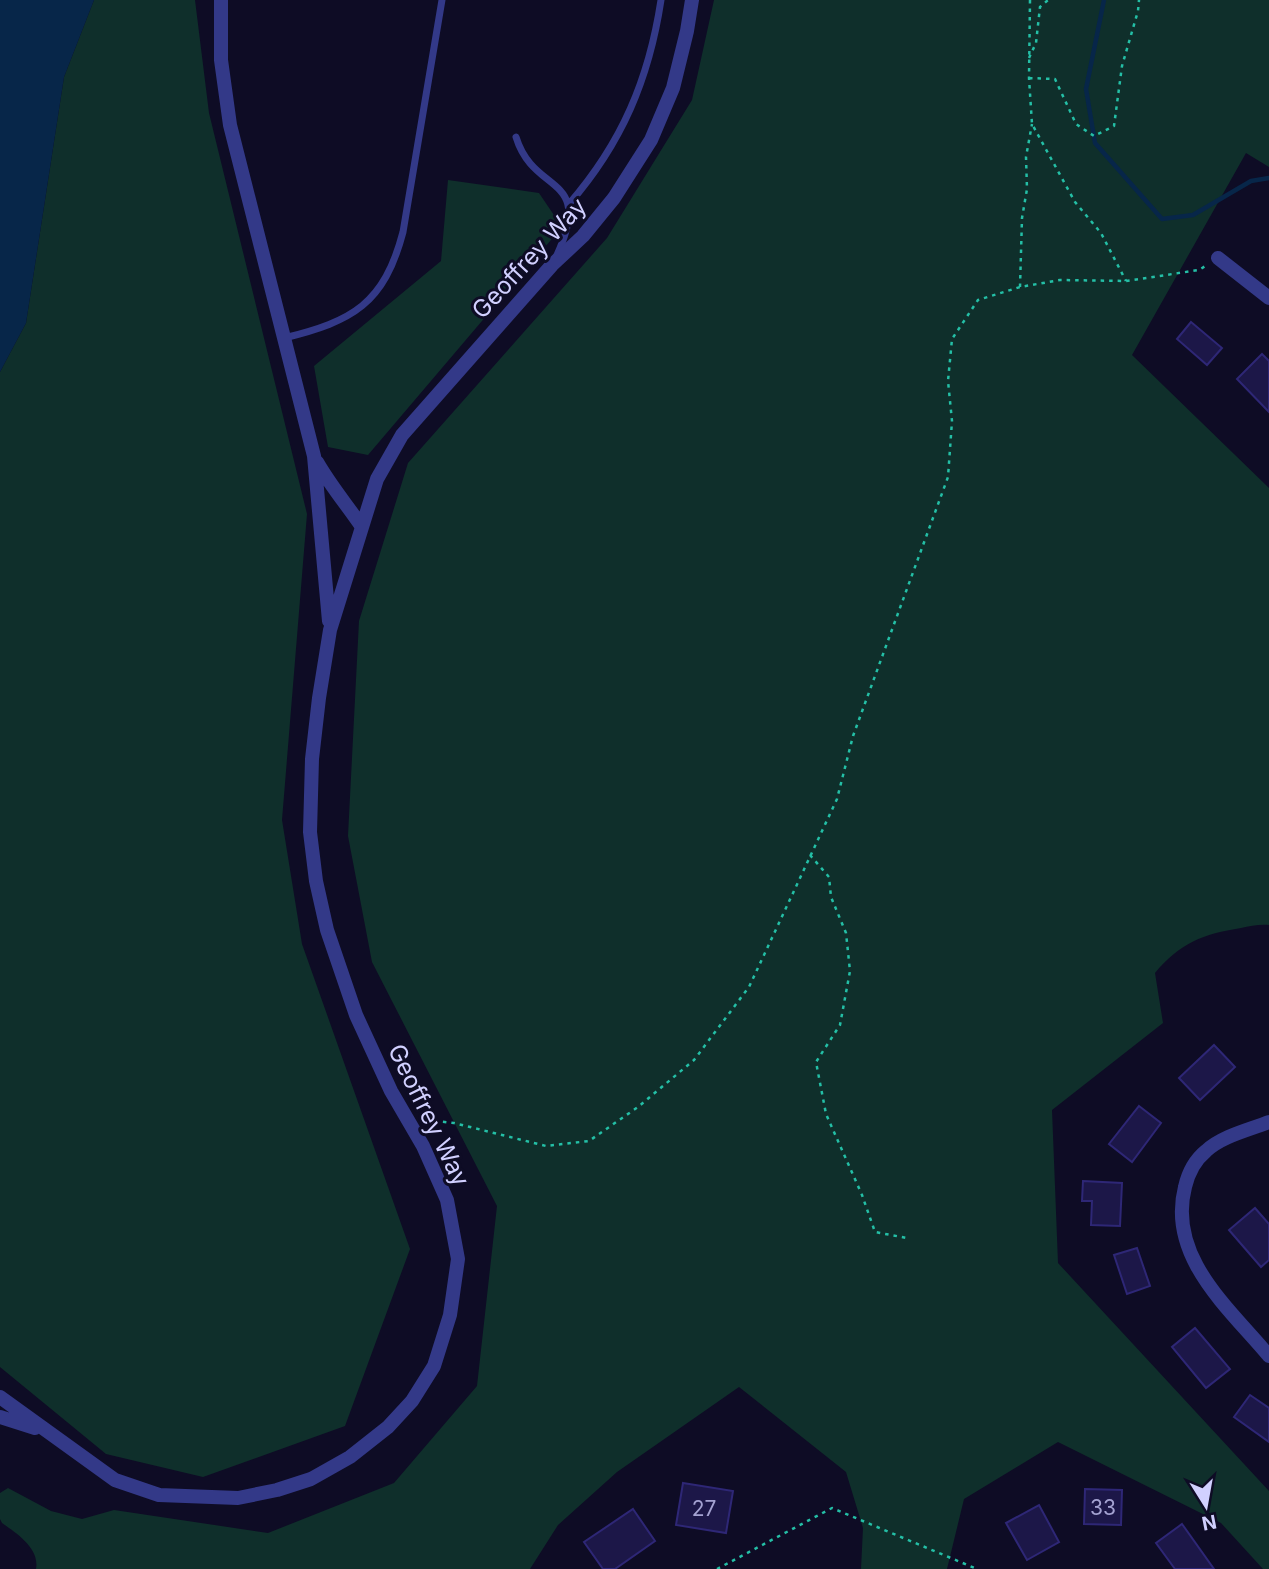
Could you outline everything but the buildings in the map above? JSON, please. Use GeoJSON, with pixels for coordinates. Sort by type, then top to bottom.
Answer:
{"type":"FeatureCollection","features":[{"type":"Feature","properties":{"kind":"street","name":"Geoffrey Way"},"geometry":{"type":"LineString","coordinates":[[221,0],[221,60],[230,125],[314,456],[330,630]]}},
{"type":"Feature","properties":{"kind":"street","name":"Geoffrey Way"},"geometry":{"type":"LineString","coordinates":[[0,1397],[115,1480],[159,1495],[237,1498],[312,1479],[350,1457],[387,1427],[411,1401],[433,1366],[450,1315],[458,1259],[447,1200],[411,1125],[391,1091],[356,1015],[327,930],[316,881],[310,832],[312,760],[330,630],[377,479],[402,435],[552,265],[583,236],[614,198],[651,140],[673,88],[692,0]]}},
{"type":"Feature","properties":{"kind":"street"},"geometry":{"type":"LineString","coordinates":[[1218,258],[1269,298]]}},
{"type":"Feature","properties":{"kind":"street","name":"Geoffrey Way"},"geometry":{"type":"LineString","coordinates":[[314,456],[329,484],[362,527]]}},
{"type":"Feature","properties":{"kind":"street"},"geometry":{"type":"LineString","coordinates":[[1269,1122],[1218,1142],[1205,1151],[1187,1179],[1181,1216],[1184,1236],[1198,1272],[1269,1356]]}},
{"type":"Feature","properties":{"kind":"street"},"geometry":{"type":"LineString","coordinates":[[0,1417],[47,1432]]}},
{"type":"Feature","properties":{"kind":"lane"},"geometry":{"type":"LineString","coordinates":[[284,338],[321,329],[355,312],[376,292],[391,269],[403,232],[442,0]]}},
{"type":"Feature","properties":{"kind":"lane"},"geometry":{"type":"LineString","coordinates":[[569,204],[595,175],[622,127],[640,87],[652,51],[660,0]]}},
{"type":"Feature","properties":{"kind":"lane"},"geometry":{"type":"LineString","coordinates":[[516,137],[522,156],[562,192],[569,204],[567,232],[552,265]]}},
{"type":"Feature","properties":{"kind":"path"},"geometry":{"type":"LineString","coordinates":[[1020,288],[1022,218],[1027,190],[1026,157],[1032,124],[1028,78],[1030,0]]}},
{"type":"Feature","properties":{"kind":"path"},"geometry":{"type":"LineString","coordinates":[[1028,59],[1036,43],[1040,7],[1048,0]]}},
{"type":"Feature","properties":{"kind":"path"},"geometry":{"type":"LineString","coordinates":[[1028,78],[1055,79],[1076,124],[1094,136],[1114,126],[1122,66],[1139,0]]}},
{"type":"Feature","properties":{"kind":"path"},"geometry":{"type":"LineString","coordinates":[[1032,124],[1075,202],[1101,233],[1126,281]]}},
{"type":"Feature","properties":{"kind":"path"},"geometry":{"type":"LineString","coordinates":[[411,1125],[430,1118],[546,1146],[589,1141],[638,1107],[694,1060],[749,987],[836,799],[853,736],[948,477],[952,421],[948,380],[952,339],[978,300],[1060,280],[1126,281],[1199,270],[1218,258]]}},
{"type":"Feature","properties":{"kind":"path"},"geometry":{"type":"LineString","coordinates":[[810,855],[829,877],[831,897],[846,933],[850,971],[840,1025],[816,1062],[826,1114],[862,1195],[875,1232],[907,1238]]}},
{"type":"Feature","properties":{"kind":"path"},"geometry":{"type":"LineString","coordinates":[[717,1569],[832,1508],[977,1569]]}},
{"type":"Feature","properties":{"kind":"green space"},"geometry":{"type":"Polygon","coordinates":[[[94,0],[195,0],[209,113],[307,514],[282,820],[302,944],[410,1249],[345,1426],[203,1477],[106,1454],[0,1367],[0,372],[26,323],[64,77],[94,0]]]}},
{"type":"Feature","properties":{"kind":"green space"},"geometry":{"type":"Polygon","coordinates":[[[714,0],[1269,0],[1269,167],[1246,153],[1132,355],[1269,488],[1269,925],[1215,933],[1183,947],[1174,954],[1155,973],[1163,1023],[1052,1110],[1058,1263],[1269,1491],[1269,1569],[1263,1569],[1221,1523],[1058,1442],[964,1499],[947,1569],[861,1569],[863,1528],[846,1472],[739,1387],[617,1472],[558,1525],[530,1569],[36,1569],[31,1548],[0,1519],[0,1493],[8,1488],[51,1511],[82,1519],[114,1510],[268,1533],[394,1483],[477,1386],[497,1206],[372,962],[348,836],[359,621],[408,463],[607,238],[692,100],[714,0]]]}},
{"type":"Feature","properties":{"kind":"green space"},"geometry":{"type":"Polygon","coordinates":[[[448,180],[539,193],[562,227],[368,455],[328,447],[314,366],[441,261],[448,180]]]}},
{"type":"Feature","properties":{"kind":"water"},"geometry":{"type":"Polygon","coordinates":[[[0,0],[94,0],[64,77],[26,323],[0,372],[0,0]]]}},
{"type":"Feature","properties":{"kind":"waterway"},"geometry":{"type":"LineString","coordinates":[[1104,0],[1086,89],[1095,143],[1162,219],[1193,215],[1251,181],[1269,178]]}}]}
